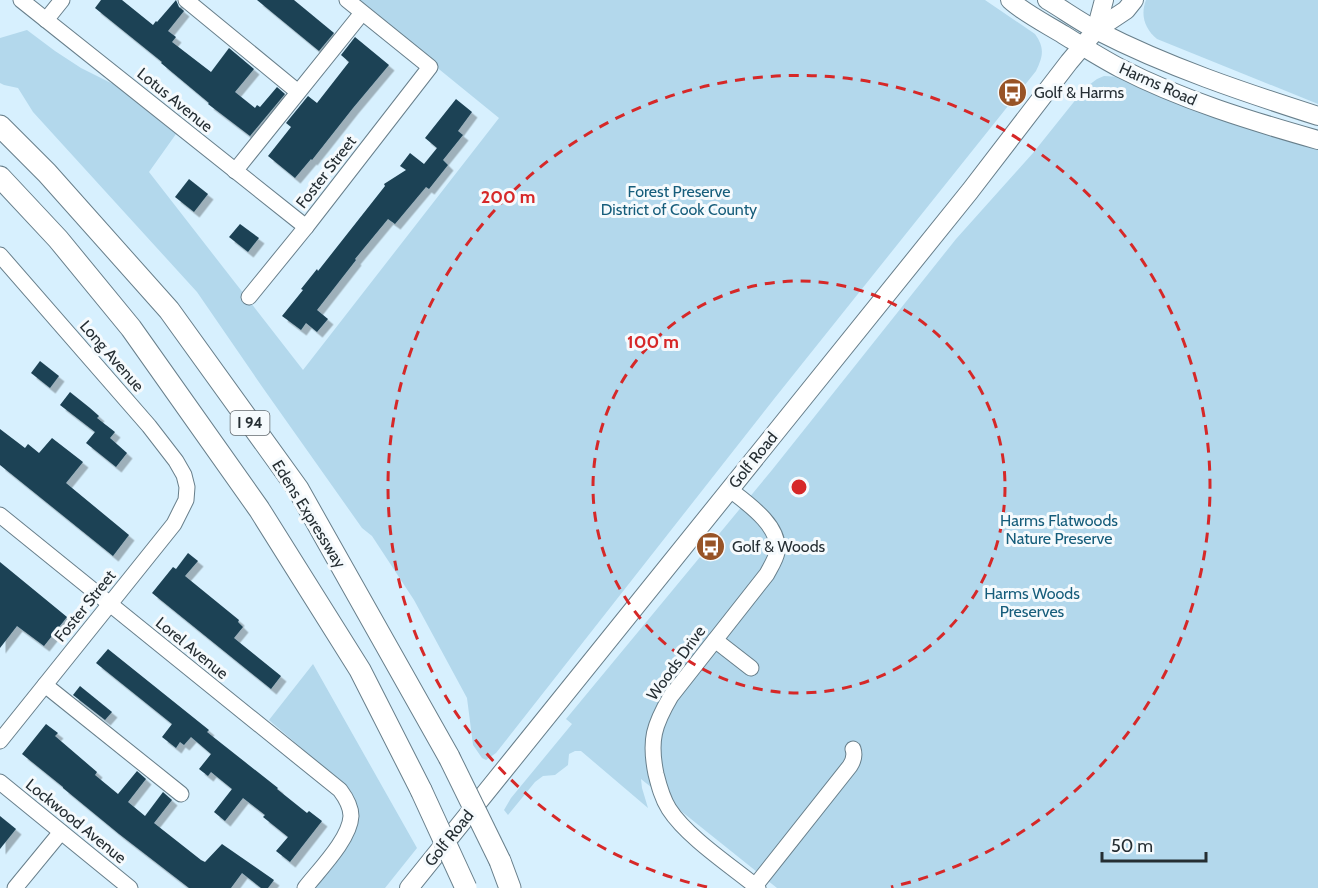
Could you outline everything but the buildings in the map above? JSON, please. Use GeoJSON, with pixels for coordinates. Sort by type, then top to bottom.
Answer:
{"type":"FeatureCollection","features":[{"type":"Feature","properties":{"kind":"highway","name":"Edens Expressway"},"geometry":{"type":"LineString","coordinates":[[0,126],[47,173],[169,309],[297,489],[449,757],[501,861],[510,888]]}},
{"type":"Feature","properties":{"kind":"highway","name":"I 94"},"geometry":{"type":"LineString","coordinates":[[0,177],[58,239],[131,328],[259,509],[360,670],[421,790],[466,888]]}},
{"type":"Feature","properties":{"kind":"main road","name":"Harms Road"},"geometry":{"type":"LineString","coordinates":[[1010,0],[1119,68],[1194,100],[1266,126],[1318,140]]}},
{"type":"Feature","properties":{"kind":"main road","name":"Harms Road"},"geometry":{"type":"LineString","coordinates":[[1047,0],[1096,30],[1136,49],[1265,99],[1318,116]]}},
{"type":"Feature","properties":{"kind":"main road","name":"Golf Road"},"geometry":{"type":"LineString","coordinates":[[1096,30],[1104,0]]}},
{"type":"Feature","properties":{"kind":"main road","name":"Golf Road"},"geometry":{"type":"LineString","coordinates":[[409,888],[970,191],[1096,30],[1126,10],[1134,0]]}},
{"type":"Feature","properties":{"kind":"street","name":"Lotus Avenue"},"geometry":{"type":"LineString","coordinates":[[21,0],[306,227]]}},
{"type":"Feature","properties":{"kind":"street"},"geometry":{"type":"LineString","coordinates":[[46,20],[62,0]]}},
{"type":"Feature","properties":{"kind":"street"},"geometry":{"type":"LineString","coordinates":[[186,0],[298,92]]}},
{"type":"Feature","properties":{"kind":"street"},"geometry":{"type":"LineString","coordinates":[[235,171],[362,13],[346,0]]}},
{"type":"Feature","properties":{"kind":"street","name":"Foster Street"},"geometry":{"type":"LineString","coordinates":[[249,297],[430,68],[362,13]]}},
{"type":"Feature","properties":{"kind":"street","name":"Long Avenue"},"geometry":{"type":"LineString","coordinates":[[0,255],[149,426],[176,461],[184,475],[187,488]]}},
{"type":"Feature","properties":{"kind":"street","name":"Foster Street"},"geometry":{"type":"LineString","coordinates":[[0,741],[174,524],[186,500],[187,488]]}},
{"type":"Feature","properties":{"kind":"street","name":"Woods Drive"},"geometry":{"type":"LineString","coordinates":[[729,489],[765,520],[776,538],[777,553],[767,574],[671,696],[659,717],[652,750],[655,768],[669,810],[693,835],[756,887]]}},
{"type":"Feature","properties":{"kind":"street","name":"Lorel Avenue"},"geometry":{"type":"LineString","coordinates":[[0,515],[340,790],[348,802],[351,815],[348,831],[305,888]]}},
{"type":"Feature","properties":{"kind":"street"},"geometry":{"type":"LineString","coordinates":[[715,640],[751,668]]}},
{"type":"Feature","properties":{"kind":"street"},"geometry":{"type":"LineString","coordinates":[[45,685],[181,794]]}},
{"type":"Feature","properties":{"kind":"street"},"geometry":{"type":"LineString","coordinates":[[756,887],[850,766],[853,760],[853,749]]}},
{"type":"Feature","properties":{"kind":"street","name":"Lockwood Avenue"},"geometry":{"type":"LineString","coordinates":[[0,782],[130,888]]}},
{"type":"Feature","properties":{"kind":"street"},"geometry":{"type":"LineString","coordinates":[[15,888],[61,832]]}},
{"type":"Feature","properties":{"kind":"green space","name":"Forest Preserve District of Cook County"},"geometry":{"type":"Polygon","coordinates":[[[354,0],[985,0],[1035,34],[1042,48],[1036,71],[496,753],[486,760],[473,745],[467,698],[414,600],[372,536],[362,528],[197,292],[33,112],[18,88],[0,83],[0,38],[27,30],[81,68],[113,84],[176,134],[149,172],[303,370],[499,118],[354,0]]]}},
{"type":"Feature","properties":{"kind":"green space"},"geometry":{"type":"Polygon","coordinates":[[[1146,0],[1318,0],[1318,104],[1157,39],[1149,31],[1145,21],[1146,0]]]}},
{"type":"Feature","properties":{"kind":"green space","name":"Harms Woods Preserves"},"geometry":{"type":"Polygon","coordinates":[[[1104,76],[1122,77],[1218,118],[1318,149],[1318,888],[777,888],[641,779],[648,808],[581,751],[569,754],[568,765],[555,775],[543,776],[535,782],[508,815],[504,810],[511,798],[572,724],[566,719],[772,470],[956,239],[1033,153],[1085,88],[1104,76]]]}},
{"type":"Feature","properties":{"kind":"green space"},"geometry":{"type":"Polygon","coordinates":[[[313,664],[417,848],[385,888],[315,888],[353,834],[357,818],[355,801],[351,791],[269,720],[313,664]]]}},
{"type":"Feature","properties":{"kind":"place","name":"Golf & Harms"},"geometry":{"type":"Point","coordinates":[1013,92]}},
{"type":"Feature","properties":{"kind":"place","name":"Golf & Woods"},"geometry":{"type":"Point","coordinates":[711,546]}},
{"type":"Feature","properties":{"kind":"park label","name":"Harms Flatwoods Nature Preserve"},"geometry":{"type":"Point","coordinates":[1059,529]}}]}
